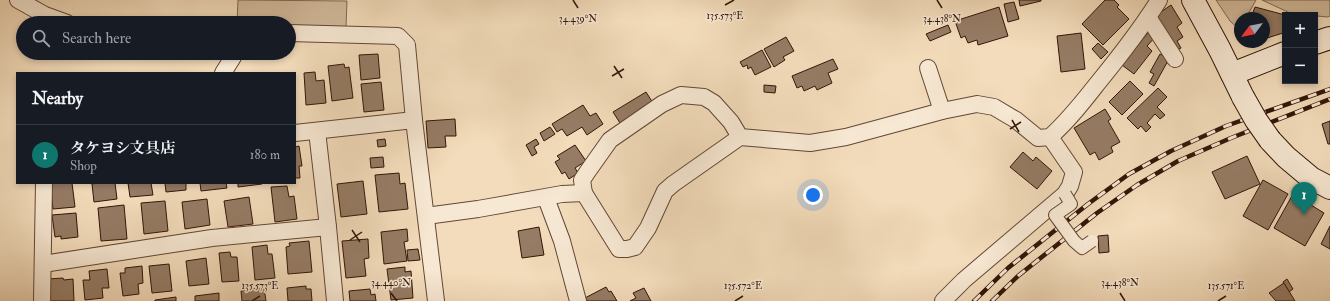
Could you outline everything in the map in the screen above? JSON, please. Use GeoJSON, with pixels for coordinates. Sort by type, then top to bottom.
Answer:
{"type":"FeatureCollection","features":[{"type":"Feature","properties":{"kind":"main road"},"geometry":{"type":"LineString","coordinates":[[1193,0],[1243,97],[1256,120],[1270,140],[1286,157],[1311,178],[1330,188]]}},
{"type":"Feature","properties":{"kind":"main road"},"geometry":{"type":"LineString","coordinates":[[1318,42],[1330,38]]}},
{"type":"Feature","properties":{"kind":"main road"},"geometry":{"type":"LineString","coordinates":[[1232,74],[1282,54]]}},
{"type":"Feature","properties":{"kind":"street"},"geometry":{"type":"LineString","coordinates":[[18,0],[48,16]]}},
{"type":"Feature","properties":{"kind":"street"},"geometry":{"type":"LineString","coordinates":[[740,137],[731,122],[714,103],[704,97],[681,95],[662,104],[610,140],[582,180],[584,193],[619,250],[635,247],[648,228],[665,191],[740,137],[810,144],[846,137],[942,111],[977,104],[994,107],[1016,120],[1038,138],[1050,137],[1067,122],[1148,17],[1159,0]]}},
{"type":"Feature","properties":{"kind":"street"},"geometry":{"type":"LineString","coordinates":[[1148,17],[1175,59]]}},
{"type":"Feature","properties":{"kind":"street"},"geometry":{"type":"LineString","coordinates":[[296,33],[398,36],[407,45],[414,120],[436,301]]}},
{"type":"Feature","properties":{"kind":"street"},"geometry":{"type":"LineString","coordinates":[[223,72],[231,60]]}},
{"type":"Feature","properties":{"kind":"street"},"geometry":{"type":"LineString","coordinates":[[928,68],[942,111]]}},
{"type":"Feature","properties":{"kind":"street"},"geometry":{"type":"LineString","coordinates":[[296,133],[414,120]]}},
{"type":"Feature","properties":{"kind":"street"},"geometry":{"type":"LineString","coordinates":[[317,131],[335,301]]}},
{"type":"Feature","properties":{"kind":"street"},"geometry":{"type":"LineString","coordinates":[[943,301],[964,280],[1065,194],[1070,186],[1074,172],[1050,137]]}},
{"type":"Feature","properties":{"kind":"street"},"geometry":{"type":"LineString","coordinates":[[42,301],[44,184]]}},
{"type":"Feature","properties":{"kind":"street"},"geometry":{"type":"LineString","coordinates":[[426,216],[478,210],[562,194],[584,193]]}},
{"type":"Feature","properties":{"kind":"street"},"geometry":{"type":"LineString","coordinates":[[1065,194],[1071,204],[1055,215],[1074,241],[1082,248],[1092,241]]}},
{"type":"Feature","properties":{"kind":"street"},"geometry":{"type":"LineString","coordinates":[[546,198],[562,241],[578,301]]}},
{"type":"Feature","properties":{"kind":"street"},"geometry":{"type":"LineString","coordinates":[[43,264],[212,238],[328,227]]}},
{"type":"Feature","properties":{"kind":"shaded area"},"geometry":{"type":"Polygon","coordinates":[[[238,0],[347,1],[346,27],[296,25],[296,16],[237,16],[238,0]]]}},
{"type":"Feature","properties":{"kind":"shaded area"},"geometry":{"type":"Polygon","coordinates":[[[1216,0],[1256,0],[1249,12],[1234,12],[1234,25],[1216,0]]]}},
{"type":"Feature","properties":{"kind":"shaded area"},"geometry":{"type":"Polygon","coordinates":[[[1262,0],[1330,0],[1330,16],[1327,17],[1318,16],[1318,12],[1288,12],[1262,0]]]}},
{"type":"Feature","properties":{"kind":"building"},"geometry":{"type":"Polygon","coordinates":[[[1019,0],[1041,0],[1041,1],[1020,6],[1019,0]]]}},
{"type":"Feature","properties":{"kind":"building"},"geometry":{"type":"Polygon","coordinates":[[[1105,0],[1114,0],[1119,5],[1117,7],[1129,19],[1103,45],[1082,24],[1105,0]]]}},
{"type":"Feature","properties":{"kind":"building"},"geometry":{"type":"Polygon","coordinates":[[[1014,2],[1019,19],[1008,22],[1004,4],[1014,2]]]}},
{"type":"Feature","properties":{"kind":"building"},"geometry":{"type":"Polygon","coordinates":[[[1171,5],[1182,23],[1177,27],[1183,37],[1177,41],[1181,48],[1176,51],[1157,22],[1158,14],[1171,5]]]}},
{"type":"Feature","properties":{"kind":"building"},"geometry":{"type":"Polygon","coordinates":[[[999,7],[1008,36],[978,45],[977,40],[968,43],[965,36],[961,38],[955,21],[999,7]]]}},
{"type":"Feature","properties":{"kind":"building"},"geometry":{"type":"Polygon","coordinates":[[[1255,7],[1282,14],[1282,33],[1270,37],[1270,12],[1253,12],[1255,7]]]}},
{"type":"Feature","properties":{"kind":"building"},"geometry":{"type":"Polygon","coordinates":[[[948,25],[951,32],[930,41],[926,34],[948,25]]]}},
{"type":"Feature","properties":{"kind":"building"},"geometry":{"type":"Polygon","coordinates":[[[1150,30],[1156,36],[1147,46],[1152,51],[1134,74],[1122,65],[1150,30]]]}},
{"type":"Feature","properties":{"kind":"building"},"geometry":{"type":"Polygon","coordinates":[[[1081,33],[1085,69],[1061,72],[1057,36],[1081,33]]]}},
{"type":"Feature","properties":{"kind":"building"},"geometry":{"type":"Polygon","coordinates":[[[786,37],[794,51],[783,57],[785,60],[774,67],[764,49],[786,37]]]}},
{"type":"Feature","properties":{"kind":"building"},"geometry":{"type":"Polygon","coordinates":[[[1098,43],[1108,52],[1101,59],[1092,49],[1098,43]]]}},
{"type":"Feature","properties":{"kind":"building"},"geometry":{"type":"Polygon","coordinates":[[[762,50],[771,67],[755,75],[751,67],[748,69],[747,65],[743,67],[740,62],[762,50]]]}},
{"type":"Feature","properties":{"kind":"building"},"geometry":{"type":"Polygon","coordinates":[[[378,54],[380,78],[361,80],[359,55],[378,54]]]}},
{"type":"Feature","properties":{"kind":"building"},"geometry":{"type":"Polygon","coordinates":[[[1160,54],[1169,59],[1154,86],[1149,83],[1154,74],[1150,72],[1160,54]]]}},
{"type":"Feature","properties":{"kind":"building"},"geometry":{"type":"Polygon","coordinates":[[[833,59],[838,69],[828,73],[832,83],[817,90],[815,86],[804,91],[802,86],[797,88],[792,76],[833,59]]]}},
{"type":"Feature","properties":{"kind":"building"},"geometry":{"type":"Polygon","coordinates":[[[344,64],[345,68],[349,67],[353,98],[332,101],[328,66],[344,64]]]}},
{"type":"Feature","properties":{"kind":"building"},"geometry":{"type":"Polygon","coordinates":[[[315,72],[316,81],[324,80],[326,103],[306,105],[304,73],[315,72]]]}},
{"type":"Feature","properties":{"kind":"building"},"geometry":{"type":"Polygon","coordinates":[[[1130,81],[1143,94],[1122,115],[1109,102],[1130,81]]]}},
{"type":"Feature","properties":{"kind":"building"},"geometry":{"type":"Polygon","coordinates":[[[381,82],[384,110],[364,112],[361,84],[381,82]]]}},
{"type":"Feature","properties":{"kind":"building"},"geometry":{"type":"Polygon","coordinates":[[[764,85],[776,86],[775,93],[764,92],[764,85]]]}},
{"type":"Feature","properties":{"kind":"building"},"geometry":{"type":"Polygon","coordinates":[[[1158,88],[1167,97],[1157,107],[1165,115],[1160,119],[1155,114],[1147,123],[1151,127],[1146,132],[1141,126],[1138,129],[1127,118],[1158,88]]]}},
{"type":"Feature","properties":{"kind":"building"},"geometry":{"type":"Polygon","coordinates":[[[646,92],[653,103],[620,123],[613,112],[646,92]]]}},
{"type":"Feature","properties":{"kind":"building"},"geometry":{"type":"Polygon","coordinates":[[[583,105],[590,116],[596,113],[603,124],[587,135],[582,127],[567,136],[562,129],[557,132],[552,124],[583,105]]]}},
{"type":"Feature","properties":{"kind":"building"},"geometry":{"type":"Polygon","coordinates":[[[1105,109],[1111,119],[1108,121],[1120,142],[1111,147],[1113,152],[1099,160],[1095,152],[1090,155],[1074,128],[1105,109]]]}},
{"type":"Feature","properties":{"kind":"building"},"geometry":{"type":"Polygon","coordinates":[[[455,119],[456,136],[445,136],[446,147],[428,148],[426,121],[455,119]]]}},
{"type":"Feature","properties":{"kind":"building"},"geometry":{"type":"Polygon","coordinates":[[[1330,121],[1330,144],[1328,144],[1322,124],[1330,121]]]}},
{"type":"Feature","properties":{"kind":"building"},"geometry":{"type":"Polygon","coordinates":[[[550,127],[555,134],[544,141],[540,133],[550,127]]]}},
{"type":"Feature","properties":{"kind":"building"},"geometry":{"type":"Polygon","coordinates":[[[385,139],[386,146],[378,147],[377,140],[385,139]]]}},
{"type":"Feature","properties":{"kind":"building"},"geometry":{"type":"Polygon","coordinates":[[[536,139],[539,144],[534,147],[537,153],[532,156],[526,145],[536,139]]]}},
{"type":"Feature","properties":{"kind":"building"},"geometry":{"type":"Polygon","coordinates":[[[575,145],[586,161],[575,168],[578,173],[569,179],[565,172],[562,174],[555,162],[560,159],[557,156],[575,145]]]}},
{"type":"Feature","properties":{"kind":"building"},"geometry":{"type":"Polygon","coordinates":[[[299,146],[302,166],[299,166],[300,178],[296,178],[296,147],[299,146]]]}},
{"type":"Feature","properties":{"kind":"building"},"geometry":{"type":"Polygon","coordinates":[[[1023,152],[1033,161],[1036,157],[1052,171],[1037,189],[1010,167],[1023,152]]]}},
{"type":"Feature","properties":{"kind":"building"},"geometry":{"type":"Polygon","coordinates":[[[1247,156],[1260,184],[1225,199],[1212,172],[1247,156]]]}},
{"type":"Feature","properties":{"kind":"building"},"geometry":{"type":"Polygon","coordinates":[[[383,157],[384,167],[371,168],[370,158],[383,157]]]}},
{"type":"Feature","properties":{"kind":"building"},"geometry":{"type":"Polygon","coordinates":[[[399,173],[400,184],[405,183],[408,209],[379,212],[375,175],[399,173]]]}},
{"type":"Feature","properties":{"kind":"building"},"geometry":{"type":"Polygon","coordinates":[[[1263,180],[1288,194],[1268,230],[1243,216],[1263,180]]]}},
{"type":"Feature","properties":{"kind":"building"},"geometry":{"type":"Polygon","coordinates":[[[363,181],[367,214],[341,217],[337,184],[363,181]]]}},
{"type":"Feature","properties":{"kind":"building"},"geometry":{"type":"Polygon","coordinates":[[[50,184],[72,184],[75,207],[53,209],[50,184]]]}},
{"type":"Feature","properties":{"kind":"building"},"geometry":{"type":"Polygon","coordinates":[[[92,184],[115,184],[117,199],[94,202],[92,184]]]}},
{"type":"Feature","properties":{"kind":"building"},"geometry":{"type":"Polygon","coordinates":[[[128,184],[151,184],[153,195],[130,197],[128,184]]]}},
{"type":"Feature","properties":{"kind":"building"},"geometry":{"type":"Polygon","coordinates":[[[165,184],[186,184],[186,190],[166,192],[165,184]]]}},
{"type":"Feature","properties":{"kind":"building"},"geometry":{"type":"Polygon","coordinates":[[[200,184],[226,184],[227,188],[201,191],[200,184]]]}},
{"type":"Feature","properties":{"kind":"building"},"geometry":{"type":"Polygon","coordinates":[[[238,184],[262,184],[238,187],[238,184]]]}},
{"type":"Feature","properties":{"kind":"building"},"geometry":{"type":"Polygon","coordinates":[[[287,186],[289,197],[294,196],[297,219],[275,222],[271,187],[287,186]]]}},
{"type":"Feature","properties":{"kind":"building"},"geometry":{"type":"Polygon","coordinates":[[[1293,194],[1324,213],[1305,246],[1274,228],[1293,194]]]}},
{"type":"Feature","properties":{"kind":"building"},"geometry":{"type":"Polygon","coordinates":[[[249,197],[253,224],[228,227],[224,201],[249,197]]]}},
{"type":"Feature","properties":{"kind":"building"},"geometry":{"type":"Polygon","coordinates":[[[207,199],[210,225],[185,229],[182,202],[207,199]]]}},
{"type":"Feature","properties":{"kind":"building"},"geometry":{"type":"Polygon","coordinates":[[[165,201],[168,231],[144,234],[141,203],[165,201]]]}},
{"type":"Feature","properties":{"kind":"building"},"geometry":{"type":"Polygon","coordinates":[[[124,205],[127,239],[101,241],[98,208],[124,205]]]}},
{"type":"Feature","properties":{"kind":"building"},"geometry":{"type":"Polygon","coordinates":[[[76,213],[78,237],[61,239],[61,236],[55,237],[52,215],[76,213]]]}},
{"type":"Feature","properties":{"kind":"building"},"geometry":{"type":"Polygon","coordinates":[[[1330,226],[1330,249],[1321,244],[1330,226]]]}},
{"type":"Feature","properties":{"kind":"building"},"geometry":{"type":"Polygon","coordinates":[[[539,227],[544,255],[522,258],[518,231],[539,227]]]}},
{"type":"Feature","properties":{"kind":"building"},"geometry":{"type":"Polygon","coordinates":[[[407,229],[408,241],[404,242],[407,261],[384,264],[381,232],[407,229]]]}},
{"type":"Feature","properties":{"kind":"building"},"geometry":{"type":"Polygon","coordinates":[[[1108,235],[1109,252],[1099,253],[1098,236],[1108,235]]]}},
{"type":"Feature","properties":{"kind":"building"},"geometry":{"type":"Polygon","coordinates":[[[368,239],[369,258],[364,259],[366,276],[346,278],[342,241],[368,239]]]}},
{"type":"Feature","properties":{"kind":"building"},"geometry":{"type":"Polygon","coordinates":[[[309,241],[312,272],[288,274],[286,247],[290,246],[289,243],[309,241]]]}},
{"type":"Feature","properties":{"kind":"building"},"geometry":{"type":"Polygon","coordinates":[[[267,245],[268,254],[272,254],[275,278],[255,280],[252,247],[267,245]]]}},
{"type":"Feature","properties":{"kind":"building"},"geometry":{"type":"Polygon","coordinates":[[[418,249],[420,260],[408,261],[407,250],[418,249]]]}},
{"type":"Feature","properties":{"kind":"building"},"geometry":{"type":"Polygon","coordinates":[[[230,252],[231,257],[237,257],[239,281],[222,282],[219,253],[230,252]]]}},
{"type":"Feature","properties":{"kind":"building"},"geometry":{"type":"Polygon","coordinates":[[[206,258],[209,284],[189,286],[186,261],[206,258]]]}},
{"type":"Feature","properties":{"kind":"building"},"geometry":{"type":"Polygon","coordinates":[[[169,264],[172,291],[152,293],[149,266],[169,264]]]}},
{"type":"Feature","properties":{"kind":"building"},"geometry":{"type":"Polygon","coordinates":[[[142,266],[143,283],[138,284],[139,294],[123,296],[120,273],[125,273],[125,268],[142,266]]]}},
{"type":"Feature","properties":{"kind":"building"},"geometry":{"type":"Polygon","coordinates":[[[405,267],[405,272],[411,271],[413,298],[391,300],[387,269],[405,267]]]}},
{"type":"Feature","properties":{"kind":"building"},"geometry":{"type":"Polygon","coordinates":[[[107,269],[109,288],[102,288],[103,298],[85,300],[83,280],[90,280],[89,271],[107,269]]]}},
{"type":"Feature","properties":{"kind":"building"},"geometry":{"type":"Polygon","coordinates":[[[63,278],[64,280],[73,279],[74,301],[50,301],[48,279],[63,278]]]}},
{"type":"Feature","properties":{"kind":"building"},"geometry":{"type":"Polygon","coordinates":[[[1287,279],[1293,289],[1289,292],[1283,282],[1287,279]]]}},
{"type":"Feature","properties":{"kind":"building"},"geometry":{"type":"Polygon","coordinates":[[[1284,283],[1295,301],[1276,301],[1269,293],[1284,283]]]}},
{"type":"Feature","properties":{"kind":"building"},"geometry":{"type":"Polygon","coordinates":[[[306,286],[306,289],[311,289],[312,301],[288,301],[287,288],[306,286]]]}},
{"type":"Feature","properties":{"kind":"building"},"geometry":{"type":"Polygon","coordinates":[[[606,287],[609,292],[611,291],[617,301],[587,301],[585,298],[606,287]]]}},
{"type":"Feature","properties":{"kind":"building"},"geometry":{"type":"Polygon","coordinates":[[[264,288],[266,301],[242,301],[241,291],[264,288]]]}},
{"type":"Feature","properties":{"kind":"building"},"geometry":{"type":"Polygon","coordinates":[[[644,288],[651,301],[630,301],[636,298],[633,293],[644,288]]]}},
{"type":"Feature","properties":{"kind":"building"},"geometry":{"type":"Polygon","coordinates":[[[370,289],[371,295],[375,294],[376,301],[350,301],[349,291],[370,289]]]}},
{"type":"Feature","properties":{"kind":"building"},"geometry":{"type":"Polygon","coordinates":[[[219,293],[219,301],[195,301],[195,296],[219,293]]]}},
{"type":"Feature","properties":{"kind":"building"},"geometry":{"type":"Polygon","coordinates":[[[176,297],[176,301],[155,301],[155,300],[176,297]]]}},
{"type":"Feature","properties":{"kind":"railway"},"geometry":{"type":"LineString","coordinates":[[974,301],[1008,268],[1088,204],[1129,174],[1171,151],[1226,126],[1330,89]]}},
{"type":"Feature","properties":{"kind":"railway"},"geometry":{"type":"LineString","coordinates":[[992,301],[1018,276],[1097,213],[1137,185],[1178,161],[1231,138],[1330,99]]}},
{"type":"Feature","properties":{"kind":"place","name":"タケヨシ文具店"},"geometry":{"type":"Point","coordinates":[1304,215]}}]}
